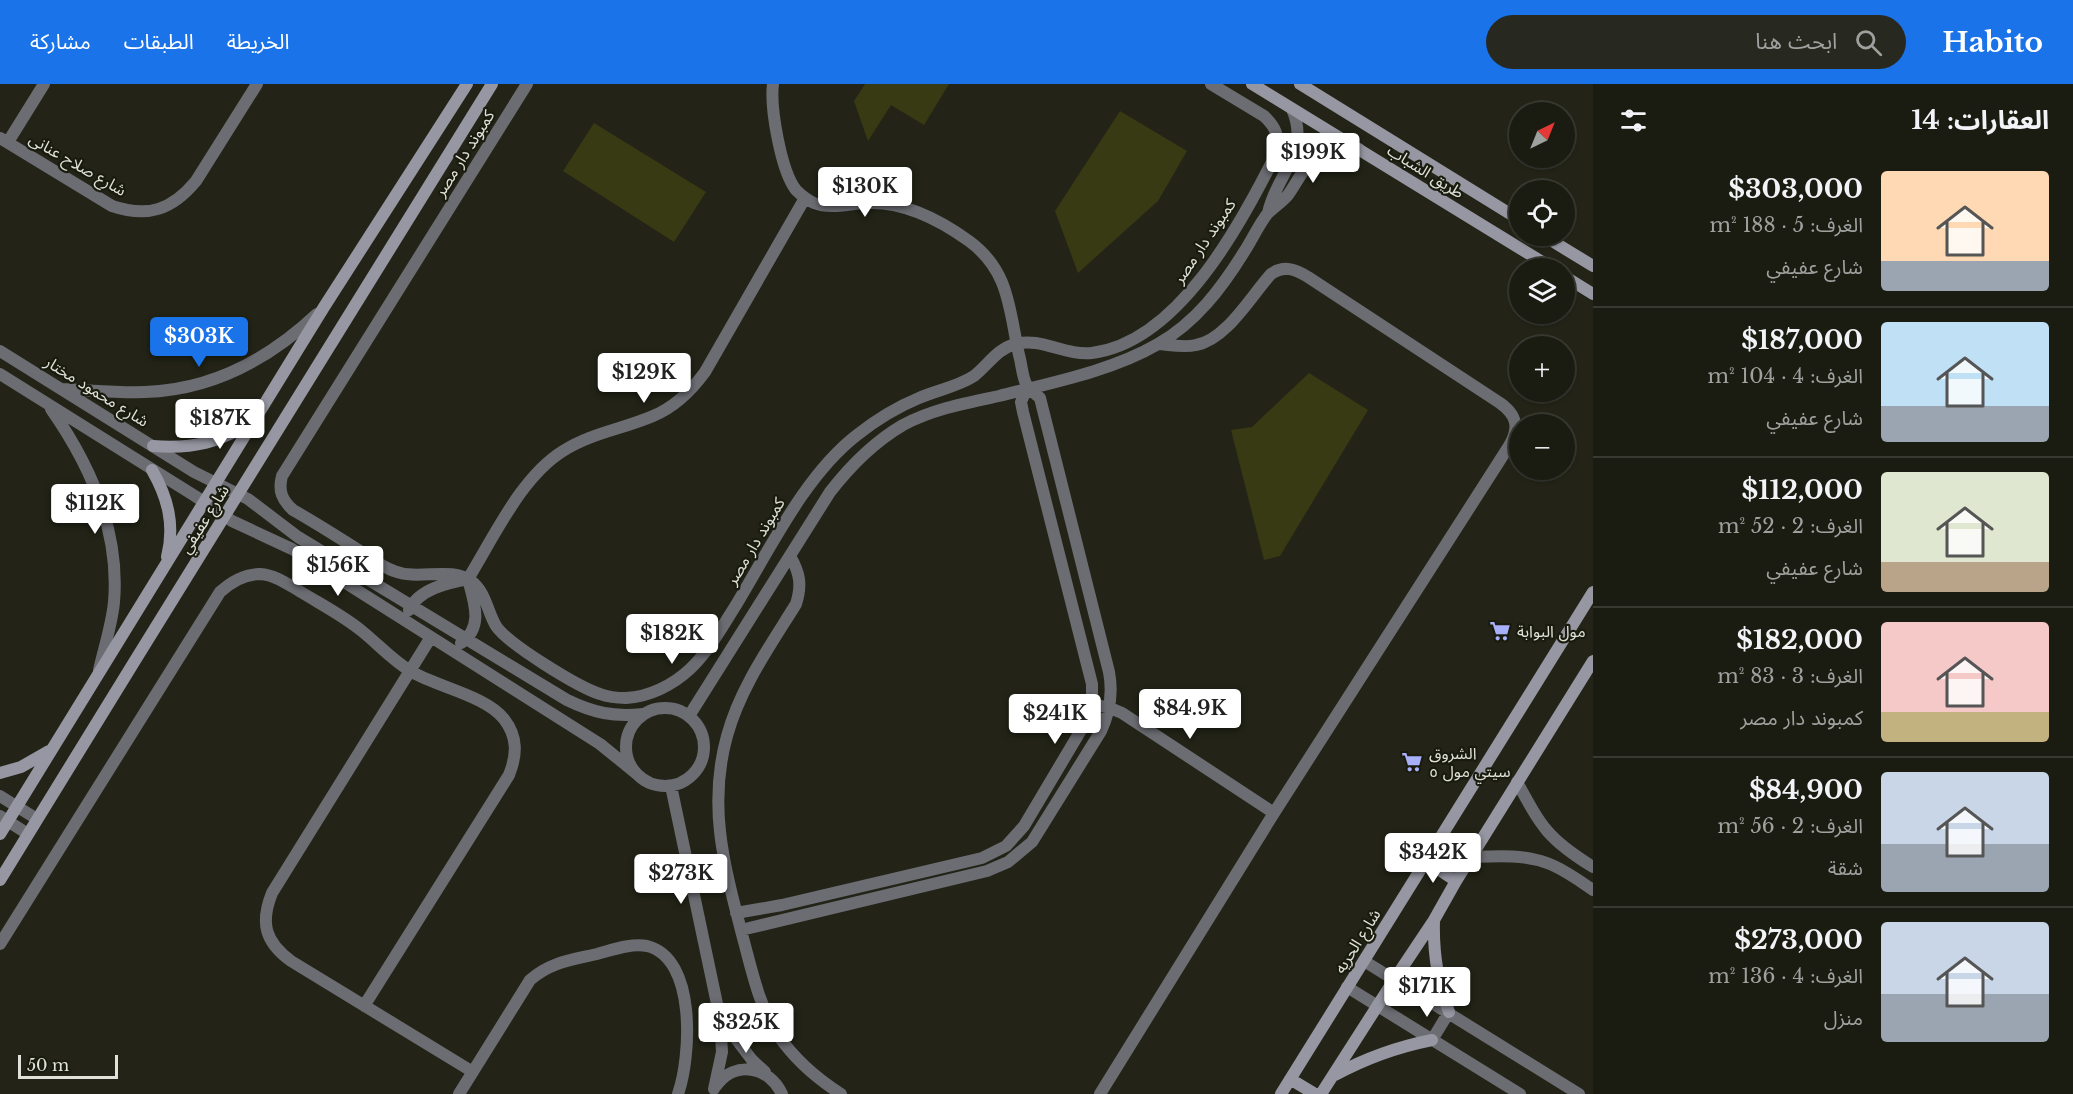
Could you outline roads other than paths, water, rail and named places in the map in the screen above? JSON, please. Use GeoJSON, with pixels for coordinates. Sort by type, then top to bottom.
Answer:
{"type":"FeatureCollection","features":[{"type":"Feature","properties":{"kind":"street"},"geometry":{"type":"LineString","coordinates":[[4,140],[44,84]]}},
{"type":"Feature","properties":{"kind":"street","name":"شارع صلاح عنانى"},"geometry":{"type":"LineString","coordinates":[[4,140],[112,206],[127,211],[159,210],[173,203],[191,187],[257,84]]}},
{"type":"Feature","properties":{"kind":"street","name":"شارع عفيفي"},"geometry":{"type":"LineString","coordinates":[[0,834],[4,819],[16,806],[53,749],[324,307],[466,84]]}},
{"type":"Feature","properties":{"kind":"street","name":"شارع عفيفي"},"geometry":{"type":"LineString","coordinates":[[0,880],[492,84]]}},
{"type":"Feature","properties":{"kind":"street","name":"كمبوند دار مصر"},"geometry":{"type":"LineString","coordinates":[[527,84],[282,476],[281,495],[293,510],[393,571],[421,576],[454,574],[468,579],[480,590],[491,617],[504,636],[576,682],[597,693],[611,697],[640,697],[653,692],[679,679],[695,664],[710,647],[822,468],[836,453],[882,417],[916,399],[966,380],[1002,350],[1017,344],[1038,343],[1079,353],[1107,349],[1141,333],[1178,307],[1203,277],[1243,215],[1277,152],[1277,132],[1272,123],[1211,84]]}},
{"type":"Feature","properties":{"kind":"street"},"geometry":{"type":"LineString","coordinates":[[741,930],[987,870],[1008,862],[1025,850],[1038,834],[1101,731],[1110,708],[1111,690],[1109,672],[1040,398],[1028,388],[1001,277],[983,252],[959,234],[928,217],[888,204],[867,202],[832,206],[813,203],[805,198],[796,190],[786,168],[773,117],[771,99],[773,84]]}},
{"type":"Feature","properties":{"kind":"street","name":"طريق الشباب"},"geometry":{"type":"LineString","coordinates":[[1252,84],[1536,258]]}},
{"type":"Feature","properties":{"kind":"street","name":"طريق الشباب"},"geometry":{"type":"LineString","coordinates":[[1300,84],[1509,213]]}},
{"type":"Feature","properties":{"kind":"street"},"geometry":{"type":"LineString","coordinates":[[689,716],[830,492],[863,454],[883,438],[904,424],[928,414],[1106,365],[1158,344],[1191,320],[1214,297],[1268,213],[1273,194],[1293,158],[1298,142],[1298,125],[1292,109]]}},
{"type":"Feature","properties":{"kind":"street"},"geometry":{"type":"LineString","coordinates":[[445,119],[464,130]]}},
{"type":"Feature","properties":{"kind":"street"},"geometry":{"type":"LineString","coordinates":[[1268,213],[1283,201],[1306,168],[1318,157],[1333,151],[1359,149]]}},
{"type":"Feature","properties":{"kind":"street"},"geometry":{"type":"LineString","coordinates":[[449,648],[467,638],[473,631],[476,621],[468,579],[530,479],[562,451],[580,442],[654,416],[669,408],[694,386],[705,372],[805,198]]}},
{"type":"Feature","properties":{"kind":"street"},"geometry":{"type":"LineString","coordinates":[[1561,246],[1593,266]]}},
{"type":"Feature","properties":{"kind":"street"},"geometry":{"type":"LineString","coordinates":[[1100,1094],[1274,813],[1509,446],[1516,431],[1513,414],[1500,403],[1308,277],[1289,268],[1282,268],[1271,274],[1213,339],[1188,346],[1158,344]]}},
{"type":"Feature","properties":{"kind":"street"},"geometry":{"type":"LineString","coordinates":[[1575,283],[1593,294]]}},
{"type":"Feature","properties":{"kind":"street"},"geometry":{"type":"LineString","coordinates":[[62,389],[145,392],[177,389],[209,381],[269,354],[324,307]]}},
{"type":"Feature","properties":{"kind":"street","name":"شارع محمود مختار"},"geometry":{"type":"LineString","coordinates":[[0,351],[153,446],[217,484],[239,494],[298,537],[585,709],[623,716],[643,714]]}},
{"type":"Feature","properties":{"kind":"street"},"geometry":{"type":"LineString","coordinates":[[0,374],[205,502],[224,517],[292,549],[600,744],[637,774],[653,784],[671,786],[682,782],[692,776],[699,767],[704,745],[697,724],[689,716],[666,707],[643,714],[633,724],[626,743],[629,763],[637,774]]}},
{"type":"Feature","properties":{"kind":"street"},"geometry":{"type":"LineString","coordinates":[[736,913],[782,905],[982,858],[999,851],[1013,840],[1024,826],[1083,727],[1092,704],[1092,684],[1023,412],[1021,402],[1028,388]]}},
{"type":"Feature","properties":{"kind":"street"},"geometry":{"type":"LineString","coordinates":[[47,403],[71,438],[88,470],[101,502],[110,535],[114,569],[114,604],[98,675]]}},
{"type":"Feature","properties":{"kind":"street"},"geometry":{"type":"LineString","coordinates":[[153,446],[176,448],[199,446],[241,429],[259,414]]}},
{"type":"Feature","properties":{"kind":"street"},"geometry":{"type":"LineString","coordinates":[[152,470],[162,487],[170,516],[170,546],[165,566]]}},
{"type":"Feature","properties":{"kind":"street"},"geometry":{"type":"LineString","coordinates":[[790,556],[800,579],[800,592],[796,604],[747,684],[732,719],[721,764],[718,792],[720,839],[736,913],[761,1003],[778,1034],[799,1061],[841,1094]]}},
{"type":"Feature","properties":{"kind":"street"},"geometry":{"type":"LineString","coordinates":[[0,944],[220,592],[231,582],[245,576],[260,574],[275,577],[352,624],[392,659],[410,671],[478,701],[503,718],[512,730],[516,745],[515,760],[509,775],[364,1006]]}},
{"type":"Feature","properties":{"kind":"street"},"geometry":{"type":"LineString","coordinates":[[407,622],[408,613],[419,597],[442,585],[468,579]]}},
{"type":"Feature","properties":{"kind":"street","name":"شارع الحريه"},"geometry":{"type":"LineString","coordinates":[[1281,1094],[1593,592]]}},
{"type":"Feature","properties":{"kind":"street"},"geometry":{"type":"LineString","coordinates":[[431,638],[272,893],[266,908],[265,924],[269,939],[278,952],[472,1072]]}},
{"type":"Feature","properties":{"kind":"street"},"geometry":{"type":"LineString","coordinates":[[1321,1094],[1434,920],[1593,661]]}},
{"type":"Feature","properties":{"kind":"street"},"geometry":{"type":"LineString","coordinates":[[1092,704],[1122,713],[1274,813]]}},
{"type":"Feature","properties":{"kind":"street"},"geometry":{"type":"LineString","coordinates":[[0,773],[21,767],[53,749]]}},
{"type":"Feature","properties":{"kind":"street"},"geometry":{"type":"LineString","coordinates":[[1517,782],[1548,835],[1593,867]]}},
{"type":"Feature","properties":{"kind":"street"},"geometry":{"type":"LineString","coordinates":[[671,786],[720,1018],[722,1052],[713,1091]]}},
{"type":"Feature","properties":{"kind":"street"},"geometry":{"type":"LineString","coordinates":[[0,796],[37,819]]}},
{"type":"Feature","properties":{"kind":"street"},"geometry":{"type":"LineString","coordinates":[[4,819],[28,834]]}},
{"type":"Feature","properties":{"kind":"street"},"geometry":{"type":"LineString","coordinates":[[1554,866],[1552,859],[1555,853],[1565,849]]}},
{"type":"Feature","properties":{"kind":"street"},"geometry":{"type":"LineString","coordinates":[[1471,857],[1530,858],[1554,866],[1593,890]]}},
{"type":"Feature","properties":{"kind":"street"},"geometry":{"type":"LineString","coordinates":[[1426,861],[1456,881]]}},
{"type":"Feature","properties":{"kind":"street"},"geometry":{"type":"LineString","coordinates":[[1434,920],[1433,944],[1436,967],[1449,1012]]}},
{"type":"Feature","properties":{"kind":"street"},"geometry":{"type":"LineString","coordinates":[[459,1094],[530,980],[543,969],[558,963],[632,945],[647,946],[661,952],[672,962],[679,975],[688,1033],[684,1078],[678,1094]]}},
{"type":"Feature","properties":{"kind":"street"},"geometry":{"type":"LineString","coordinates":[[1364,961],[1579,1094]]}},
{"type":"Feature","properties":{"kind":"street"},"geometry":{"type":"LineString","coordinates":[[1347,987],[1514,1092]]}},
{"type":"Feature","properties":{"kind":"street"},"geometry":{"type":"LineString","coordinates":[[1334,1076],[1381,1053],[1432,1040],[1449,1012]]}},
{"type":"Feature","properties":{"kind":"street"},"geometry":{"type":"LineString","coordinates":[[720,1018],[752,1060],[776,1085]]}},
{"type":"Feature","properties":{"kind":"street"},"geometry":{"type":"LineString","coordinates":[[713,1091],[722,1078],[732,1071],[745,1068],[751,1069],[788,1094]]}},
{"type":"Feature","properties":{"kind":"street"},"geometry":{"type":"LineString","coordinates":[[1290,1079],[1314,1094]]}},
{"type":"Feature","properties":{"kind":"place","name":"مول البوابة"},"geometry":{"type":"Point","coordinates":[1500,631]}},
{"type":"Feature","properties":{"kind":"place","name":"الشروق سيتي مول ٥"},"geometry":{"type":"Point","coordinates":[1412,762]}}]}
